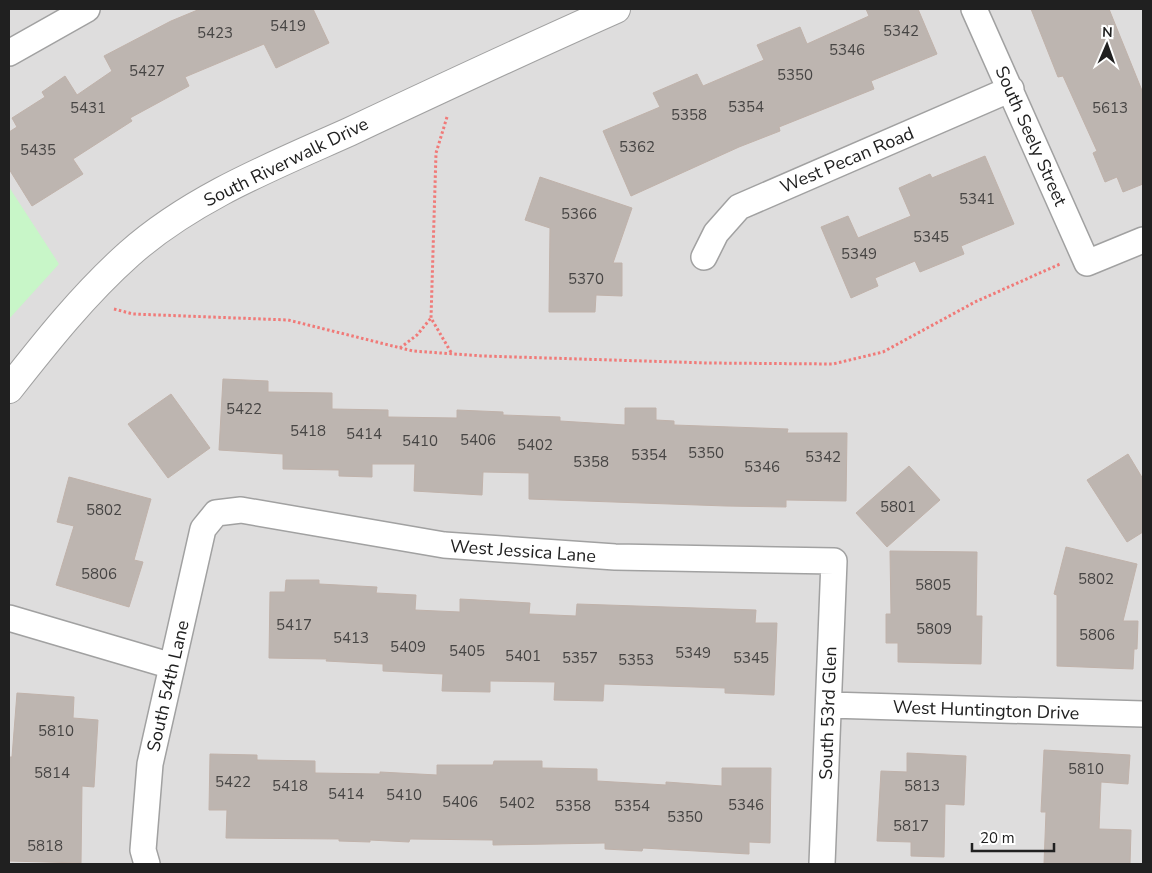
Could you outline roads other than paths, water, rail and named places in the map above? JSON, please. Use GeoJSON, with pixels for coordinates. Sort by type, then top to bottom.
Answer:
{"type":"FeatureCollection","features":[{"type":"Feature","properties":{"kind":"street"},"geometry":{"type":"LineString","coordinates":[[9,53],[87,9]]}},
{"type":"Feature","properties":{"kind":"street","name":"South Seely Street"},"geometry":{"type":"LineString","coordinates":[[974,9],[1085,258],[1143,240]]}},
{"type":"Feature","properties":{"kind":"street","name":"South Riverwalk Drive"},"geometry":{"type":"LineString","coordinates":[[9,389],[81,302],[129,253],[182,214],[247,178],[604,11]]}},
{"type":"Feature","properties":{"kind":"street","name":"West Pecan Road"},"geometry":{"type":"LineString","coordinates":[[704,256],[716,233],[739,206],[1011,89]]}},
{"type":"Feature","properties":{"kind":"street","name":"West Jessica Lane"},"geometry":{"type":"LineString","coordinates":[[216,513],[241,510],[342,529],[453,546],[615,557],[834,561]]}},
{"type":"Feature","properties":{"kind":"street","name":"South 54th Lane"},"geometry":{"type":"LineString","coordinates":[[147,864],[143,850],[150,764],[203,529],[216,513]]}},
{"type":"Feature","properties":{"kind":"street","name":"South 53rd Glen"},"geometry":{"type":"LineString","coordinates":[[822,864],[834,561]]}},
{"type":"Feature","properties":{"kind":"street"},"geometry":{"type":"LineString","coordinates":[[9,618],[172,666]]}},
{"type":"Feature","properties":{"kind":"street","name":"West Huntington Drive"},"geometry":{"type":"LineString","coordinates":[[828,706],[1143,714]]}}]}
